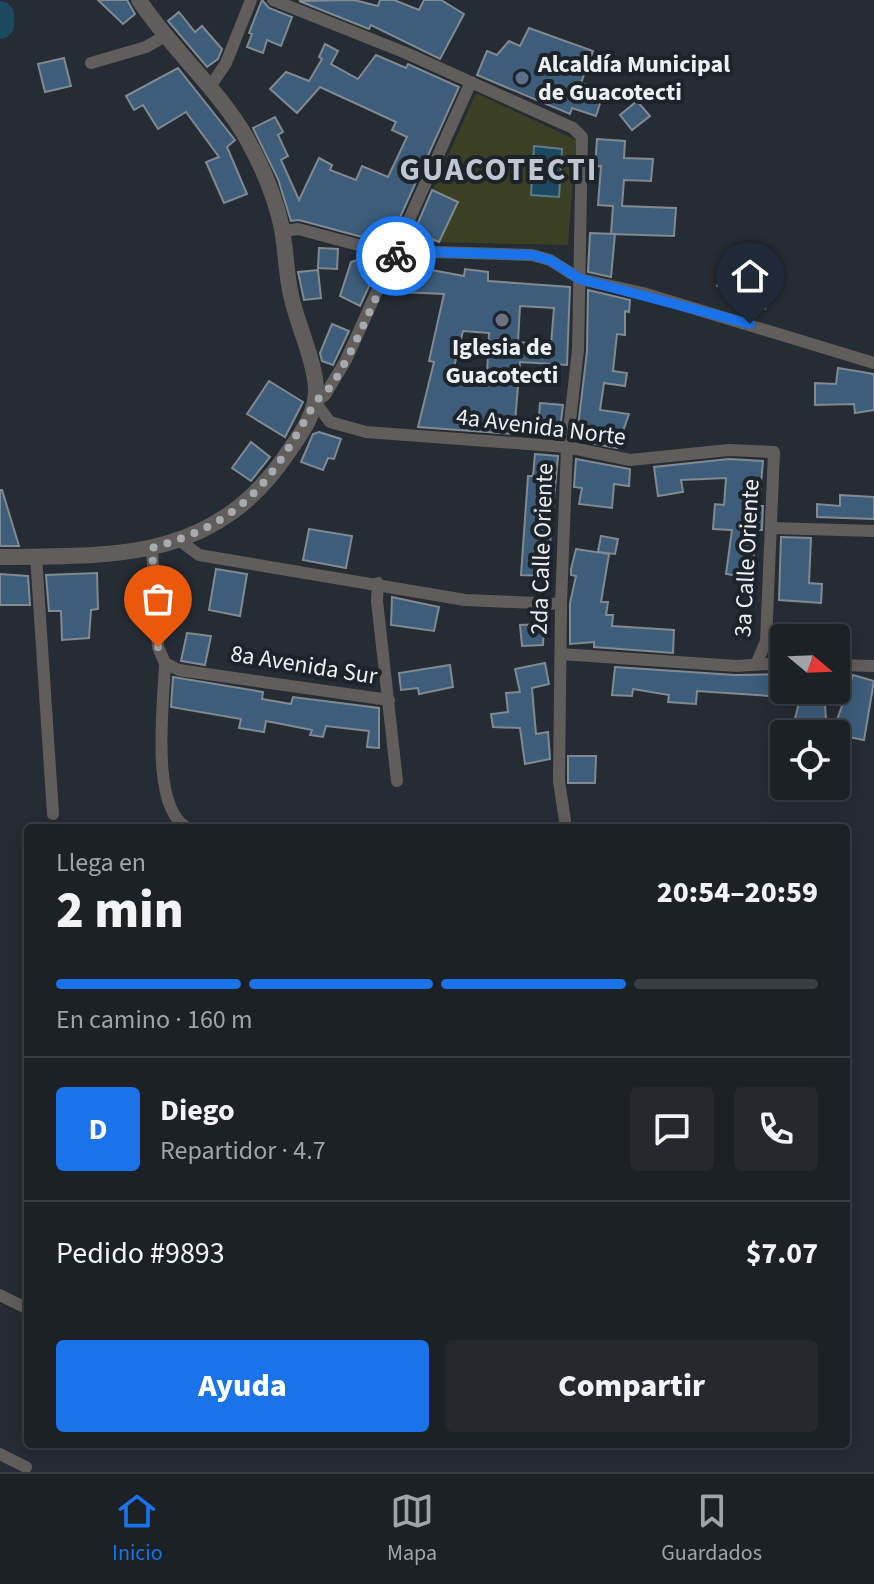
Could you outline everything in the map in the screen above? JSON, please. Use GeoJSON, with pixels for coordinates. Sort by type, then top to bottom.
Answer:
{"type":"FeatureCollection","features":[{"type":"Feature","properties":{"kind":"street"},"geometry":{"type":"LineString","coordinates":[[139,0],[165,36],[210,87],[248,140],[272,193],[283,231],[288,280],[316,387],[315,402]]}},
{"type":"Feature","properties":{"kind":"street"},"geometry":{"type":"LineString","coordinates":[[210,87],[226,63],[251,0]]}},
{"type":"Feature","properties":{"kind":"street"},"geometry":{"type":"LineString","coordinates":[[0,557],[94,555],[152,548],[179,540],[232,514],[247,503],[286,454],[315,402],[334,381],[396,255],[471,82],[273,0]]}},
{"type":"Feature","properties":{"kind":"street"},"geometry":{"type":"LineString","coordinates":[[91,63],[146,47],[165,36]]}},
{"type":"Feature","properties":{"kind":"street","name":"2da Calle Oriente"},"geometry":{"type":"LineString","coordinates":[[471,82],[579,132],[584,143],[578,350],[567,447],[561,604],[559,781],[565,821]]}},
{"type":"Feature","properties":{"kind":"street"},"geometry":{"type":"LineString","coordinates":[[283,231],[298,229],[396,255],[433,252],[532,255],[550,260],[580,279],[643,293],[874,363]]}},
{"type":"Feature","properties":{"kind":"street","name":"4a Avenida Norte"},"geometry":{"type":"LineString","coordinates":[[315,402],[330,422],[366,432],[567,447],[630,460],[729,450],[774,452]]}},
{"type":"Feature","properties":{"kind":"street","name":"3a Calle Oriente"},"geometry":{"type":"LineString","coordinates":[[757,662],[762,657],[766,641],[774,452]]}},
{"type":"Feature","properties":{"kind":"street"},"geometry":{"type":"LineString","coordinates":[[773,528],[874,531]]}},
{"type":"Feature","properties":{"kind":"street"},"geometry":{"type":"LineString","coordinates":[[179,540],[199,555],[465,600],[561,604]]}},
{"type":"Feature","properties":{"kind":"street"},"geometry":{"type":"LineString","coordinates":[[152,548],[158,647],[165,663],[162,778],[171,808],[185,824]]}},
{"type":"Feature","properties":{"kind":"street"},"geometry":{"type":"LineString","coordinates":[[36,556],[53,814]]}},
{"type":"Feature","properties":{"kind":"street"},"geometry":{"type":"LineString","coordinates":[[378,583],[377,601],[397,781]]}},
{"type":"Feature","properties":{"kind":"street"},"geometry":{"type":"LineString","coordinates":[[561,654],[736,666],[770,662]]}},
{"type":"Feature","properties":{"kind":"street","name":"8a Avenida Sur"},"geometry":{"type":"LineString","coordinates":[[165,663],[179,670],[389,700]]}},
{"type":"Feature","properties":{"kind":"street"},"geometry":{"type":"LineString","coordinates":[[850,665],[874,666]]}},
{"type":"Feature","properties":{"kind":"street"},"geometry":{"type":"LineString","coordinates":[[0,1295],[24,1307]]}},
{"type":"Feature","properties":{"kind":"street"},"geometry":{"type":"LineString","coordinates":[[0,1454],[26,1467]]}},
{"type":"Feature","properties":{"kind":"green space"},"geometry":{"type":"Polygon","coordinates":[[[476,93],[576,140],[568,245],[418,242],[411,239],[476,93]]]}},
{"type":"Feature","properties":{"kind":"water"},"geometry":{"type":"Polygon","coordinates":[[[534,146],[562,149],[559,197],[531,195],[534,146]]]}},
{"type":"Feature","properties":{"kind":"building"},"geometry":{"type":"Polygon","coordinates":[[[98,0],[127,0],[135,14],[123,24],[98,0]]]}},
{"type":"Feature","properties":{"kind":"building"},"geometry":{"type":"Polygon","coordinates":[[[262,0],[269,8],[292,17],[281,46],[267,40],[263,53],[247,47],[262,0]]]}},
{"type":"Feature","properties":{"kind":"building"},"geometry":{"type":"Polygon","coordinates":[[[354,0],[378,6],[380,0],[394,0],[419,10],[424,0],[441,0],[464,14],[440,59],[371,25],[369,29],[299,1],[354,0]]]}},
{"type":"Feature","properties":{"kind":"building"},"geometry":{"type":"Polygon","coordinates":[[[179,12],[195,32],[202,26],[222,49],[218,59],[207,67],[168,21],[179,12]]]}},
{"type":"Feature","properties":{"kind":"building"},"geometry":{"type":"Polygon","coordinates":[[[529,28],[593,51],[581,83],[604,91],[596,116],[572,108],[570,114],[477,75],[487,51],[497,55],[509,41],[520,46],[529,28]]]}},
{"type":"Feature","properties":{"kind":"building"},"geometry":{"type":"Polygon","coordinates":[[[325,44],[338,51],[331,64],[358,79],[376,55],[406,68],[408,64],[459,87],[388,244],[299,220],[291,221],[278,179],[253,128],[275,117],[283,132],[278,135],[288,156],[281,160],[299,200],[319,158],[332,165],[330,170],[356,180],[362,166],[388,177],[407,137],[392,130],[396,122],[320,87],[297,113],[270,89],[286,72],[309,81],[322,59],[319,57],[325,44]]]}},
{"type":"Feature","properties":{"kind":"building"},"geometry":{"type":"Polygon","coordinates":[[[64,58],[71,86],[45,92],[38,64],[64,58]]]}},
{"type":"Feature","properties":{"kind":"building"},"geometry":{"type":"Polygon","coordinates":[[[178,68],[235,140],[227,147],[247,194],[224,203],[206,162],[219,157],[186,112],[158,129],[143,105],[134,110],[126,96],[178,68]]]}},
{"type":"Feature","properties":{"kind":"building"},"geometry":{"type":"Polygon","coordinates":[[[637,101],[650,116],[632,130],[620,115],[637,101]]]}},
{"type":"Feature","properties":{"kind":"building"},"geometry":{"type":"Polygon","coordinates":[[[597,139],[625,141],[624,158],[653,159],[651,181],[624,180],[622,206],[676,208],[674,236],[611,234],[613,206],[598,205],[601,166],[595,167],[597,139]]]}},
{"type":"Feature","properties":{"kind":"building"},"geometry":{"type":"Polygon","coordinates":[[[432,190],[458,202],[439,242],[414,232],[432,190]]]}},
{"type":"Feature","properties":{"kind":"building"},"geometry":{"type":"Polygon","coordinates":[[[590,233],[615,234],[611,277],[588,272],[590,233]]]}},
{"type":"Feature","properties":{"kind":"building"},"geometry":{"type":"Polygon","coordinates":[[[319,248],[338,249],[337,269],[318,268],[319,248]]]}},
{"type":"Feature","properties":{"kind":"building"},"geometry":{"type":"Polygon","coordinates":[[[367,257],[381,260],[360,306],[340,296],[351,262],[367,257]]]}},
{"type":"Feature","properties":{"kind":"building"},"geometry":{"type":"Polygon","coordinates":[[[724,263],[777,274],[765,309],[745,303],[748,295],[717,286],[724,263]]]}},
{"type":"Feature","properties":{"kind":"building"},"geometry":{"type":"Polygon","coordinates":[[[399,264],[464,276],[465,269],[488,272],[488,281],[570,287],[567,365],[520,362],[514,434],[418,427],[434,362],[429,361],[444,294],[400,292],[389,287],[399,264]],[[520,306],[518,342],[551,345],[554,308],[520,306]],[[463,331],[454,367],[487,375],[489,333],[463,331]]]}},
{"type":"Feature","properties":{"kind":"building"},"geometry":{"type":"Polygon","coordinates":[[[318,270],[321,298],[304,300],[298,272],[318,270]]]}},
{"type":"Feature","properties":{"kind":"building"},"geometry":{"type":"Polygon","coordinates":[[[588,290],[630,300],[629,312],[625,311],[625,335],[617,334],[613,371],[627,373],[625,386],[604,383],[600,410],[629,414],[617,448],[595,444],[600,430],[578,427],[587,351],[588,290]]]}},
{"type":"Feature","properties":{"kind":"building"},"geometry":{"type":"Polygon","coordinates":[[[332,324],[349,331],[333,365],[322,361],[320,353],[332,324]]]}},
{"type":"Feature","properties":{"kind":"building"},"geometry":{"type":"Polygon","coordinates":[[[838,368],[874,374],[874,410],[855,413],[854,404],[815,405],[815,383],[836,384],[838,368]]]}},
{"type":"Feature","properties":{"kind":"building"},"geometry":{"type":"Polygon","coordinates":[[[269,381],[303,402],[285,437],[247,414],[269,381]]]}},
{"type":"Feature","properties":{"kind":"building"},"geometry":{"type":"Polygon","coordinates":[[[540,403],[563,405],[560,430],[538,428],[540,403]]]}},
{"type":"Feature","properties":{"kind":"building"},"geometry":{"type":"Polygon","coordinates":[[[319,432],[341,439],[334,459],[328,458],[323,470],[301,462],[313,434],[319,432]]]}},
{"type":"Feature","properties":{"kind":"building"},"geometry":{"type":"Polygon","coordinates":[[[251,442],[270,457],[251,481],[232,468],[251,442]]]}},
{"type":"Feature","properties":{"kind":"building"},"geometry":{"type":"Polygon","coordinates":[[[535,454],[558,456],[547,576],[521,575],[528,476],[533,476],[535,454]]]}},
{"type":"Feature","properties":{"kind":"building"},"geometry":{"type":"Polygon","coordinates":[[[576,459],[630,469],[629,486],[614,484],[612,508],[579,504],[582,488],[574,487],[576,459]]]}},
{"type":"Feature","properties":{"kind":"building"},"geometry":{"type":"Polygon","coordinates":[[[729,459],[763,461],[759,506],[763,506],[762,530],[757,530],[751,578],[726,574],[732,530],[713,529],[715,504],[724,505],[726,478],[681,480],[683,492],[658,496],[654,467],[729,459]]]}},
{"type":"Feature","properties":{"kind":"building"},"geometry":{"type":"Polygon","coordinates":[[[2,490],[19,546],[0,546],[2,490]]]}},
{"type":"Feature","properties":{"kind":"building"},"geometry":{"type":"Polygon","coordinates":[[[840,495],[874,497],[874,519],[817,517],[817,504],[840,506],[840,495]]]}},
{"type":"Feature","properties":{"kind":"building"},"geometry":{"type":"Polygon","coordinates":[[[309,529],[352,536],[346,568],[303,560],[309,529]]]}},
{"type":"Feature","properties":{"kind":"building"},"geometry":{"type":"Polygon","coordinates":[[[601,536],[618,539],[615,554],[598,552],[601,536]]]}},
{"type":"Feature","properties":{"kind":"building"},"geometry":{"type":"Polygon","coordinates":[[[781,537],[811,538],[809,583],[822,584],[821,603],[779,600],[781,537]]]}},
{"type":"Feature","properties":{"kind":"building"},"geometry":{"type":"Polygon","coordinates":[[[576,549],[609,554],[601,602],[608,602],[606,615],[613,615],[612,626],[674,630],[673,653],[594,647],[594,642],[570,644],[570,603],[576,576],[571,575],[571,569],[576,549]]]}},
{"type":"Feature","properties":{"kind":"building"},"geometry":{"type":"Polygon","coordinates":[[[216,569],[247,574],[240,616],[209,610],[216,569]]]}},
{"type":"Feature","properties":{"kind":"building"},"geometry":{"type":"Polygon","coordinates":[[[97,573],[98,609],[91,610],[89,638],[62,640],[61,611],[49,611],[46,575],[97,573]]]}},
{"type":"Feature","properties":{"kind":"building"},"geometry":{"type":"Polygon","coordinates":[[[0,574],[28,576],[30,605],[0,605],[0,574]]]}},
{"type":"Feature","properties":{"kind":"building"},"geometry":{"type":"Polygon","coordinates":[[[392,597],[439,607],[434,631],[391,625],[392,597]]]}},
{"type":"Feature","properties":{"kind":"building"},"geometry":{"type":"Polygon","coordinates":[[[544,624],[543,645],[522,646],[520,625],[544,624]]]}},
{"type":"Feature","properties":{"kind":"building"},"geometry":{"type":"Polygon","coordinates":[[[187,633],[211,636],[205,665],[181,661],[187,633]]]}},
{"type":"Feature","properties":{"kind":"building"},"geometry":{"type":"Polygon","coordinates":[[[545,663],[549,684],[532,688],[536,734],[548,732],[550,759],[525,764],[520,728],[493,727],[491,714],[508,712],[506,693],[520,692],[515,669],[545,663]]]}},
{"type":"Feature","properties":{"kind":"building"},"geometry":{"type":"Polygon","coordinates":[[[450,665],[453,687],[419,694],[418,688],[401,690],[399,673],[450,665]]]}},
{"type":"Feature","properties":{"kind":"building"},"geometry":{"type":"Polygon","coordinates":[[[615,667],[770,674],[770,696],[697,691],[696,704],[668,702],[669,695],[633,689],[632,696],[612,695],[615,667]]]}},
{"type":"Feature","properties":{"kind":"building"},"geometry":{"type":"Polygon","coordinates":[[[853,675],[874,681],[864,740],[850,737],[850,720],[837,720],[843,704],[850,704],[853,675]]]}},
{"type":"Feature","properties":{"kind":"building"},"geometry":{"type":"Polygon","coordinates":[[[173,677],[263,692],[262,699],[291,704],[293,697],[379,708],[379,748],[367,747],[369,731],[326,726],[323,737],[310,735],[312,730],[266,721],[264,732],[239,728],[241,719],[171,707],[173,677]]]}},
{"type":"Feature","properties":{"kind":"building"},"geometry":{"type":"Polygon","coordinates":[[[799,704],[825,704],[826,720],[795,720],[799,704]]]}},
{"type":"Feature","properties":{"kind":"building"},"geometry":{"type":"Polygon","coordinates":[[[568,756],[596,756],[595,783],[568,783],[568,756]]]}},
{"type":"Feature","properties":{"kind":"waterway"},"geometry":{"type":"LineString","coordinates":[[0,15],[0,25]]}},
{"type":"Feature","properties":{"kind":"way so far"},"geometry":{"type":"LineString","coordinates":[[158,647],[152,548],[179,540],[232,514],[260,489],[304,428],[315,402],[325,395],[334,381],[396,256]]}},
{"type":"Feature","properties":{"kind":"place","name":"Alcaldía Municipal de Guacotecti"},"geometry":{"type":"Point","coordinates":[522,78]}},
{"type":"Feature","properties":{"kind":"place","name":"Iglesia de Guacotecti"},"geometry":{"type":"Point","coordinates":[502,320]}},
{"type":"Feature","properties":{"kind":"district","name":"GUACOTECTI"},"geometry":{"type":"Point","coordinates":[499,170]}},
{"type":"Feature","properties":{"kind":"route"},"geometry":{"type":"LineString","coordinates":[[396,256],[433,252],[532,255],[550,260],[580,279],[643,293],[750,324]]}}]}
